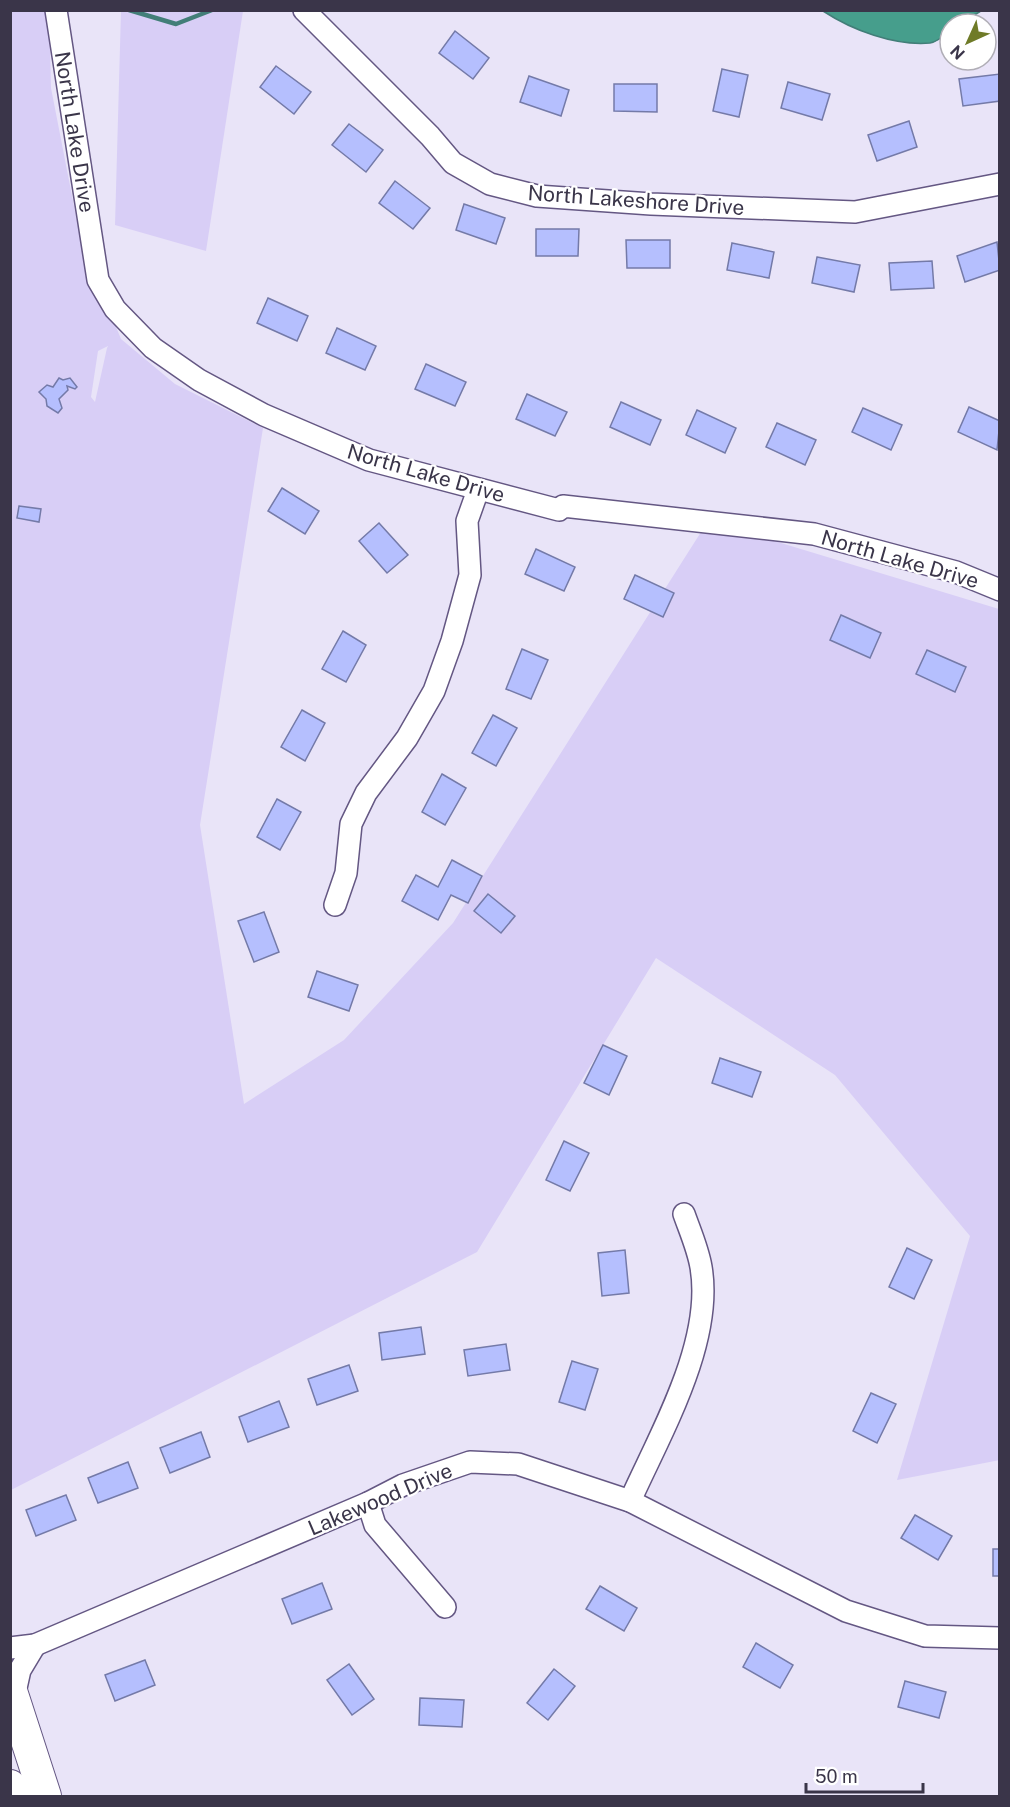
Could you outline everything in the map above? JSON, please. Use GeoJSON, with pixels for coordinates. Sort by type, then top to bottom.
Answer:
{"type":"FeatureCollection","features":[{"type":"Feature","properties":{"kind":"highway"},"geometry":{"type":"LineString","coordinates":[[12,1692],[45,1797]]}},
{"type":"Feature","properties":{"kind":"highway"},"geometry":{"type":"LineString","coordinates":[[10,1786],[14,1797]]}},
{"type":"Feature","properties":{"kind":"street","name":"North Lake Drive"},"geometry":{"type":"LineString","coordinates":[[56,10],[98,280],[115,309],[153,348],[199,380],[264,415],[369,460],[478,490],[559,510],[563,506],[814,534],[956,572],[999,590]]}},
{"type":"Feature","properties":{"kind":"street","name":"North Lakeshore Drive"},"geometry":{"type":"LineString","coordinates":[[304,10],[430,136],[453,163],[490,184],[549,197],[651,204],[855,212],[999,184]]}},
{"type":"Feature","properties":{"kind":"street"},"geometry":{"type":"LineString","coordinates":[[335,905],[346,873],[351,824],[366,793],[407,738],[434,691],[452,641],[470,575],[467,521],[478,490]]}},
{"type":"Feature","properties":{"kind":"street"},"geometry":{"type":"LineString","coordinates":[[630,1501],[688,1370],[701,1317],[701,1267],[684,1214]]}},
{"type":"Feature","properties":{"kind":"street","name":"Lakewood Drive"},"geometry":{"type":"LineString","coordinates":[[10,1648],[35,1645],[368,1503],[403,1485],[470,1462],[518,1464],[630,1501],[846,1611],[926,1636],[999,1638]]}},
{"type":"Feature","properties":{"kind":"street"},"geometry":{"type":"LineString","coordinates":[[368,1503],[375,1525],[445,1607]]}},
{"type":"Feature","properties":{"kind":"street"},"geometry":{"type":"LineString","coordinates":[[12,1692],[20,1670],[35,1645]]}},
{"type":"Feature","properties":{"kind":"shaded area"},"geometry":{"type":"Polygon","coordinates":[[[49,10],[51,88],[81,242],[121,339],[175,384],[263,428],[200,825],[244,1104],[344,1040],[453,923],[708,521],[999,609],[1000,1460],[897,1480],[970,1236],[835,1075],[656,958],[477,1252],[11,1490],[10,11],[49,10]],[[108,346],[98,351],[91,397],[95,402],[108,346]]]}},
{"type":"Feature","properties":{"kind":"shaded area"},"geometry":{"type":"Polygon","coordinates":[[[121,11],[243,11],[206,251],[115,225],[121,11]]]}},
{"type":"Feature","properties":{"kind":"shaded area"},"geometry":{"type":"Polygon","coordinates":[[[823,11],[981,11],[938,12],[938,39],[930,43],[888,39],[847,24],[823,11]]]}},
{"type":"Feature","properties":{"kind":"building"},"geometry":{"type":"Polygon","coordinates":[[[455,31],[489,58],[473,79],[439,53],[455,31]]]}},
{"type":"Feature","properties":{"kind":"building"},"geometry":{"type":"Polygon","coordinates":[[[276,66],[311,92],[294,114],[260,87],[276,66]]]}},
{"type":"Feature","properties":{"kind":"building"},"geometry":{"type":"Polygon","coordinates":[[[722,69],[748,75],[739,117],[713,111],[722,69]]]}},
{"type":"Feature","properties":{"kind":"building"},"geometry":{"type":"Polygon","coordinates":[[[1000,74],[1000,101],[963,106],[959,79],[1000,74]]]}},
{"type":"Feature","properties":{"kind":"building"},"geometry":{"type":"Polygon","coordinates":[[[529,76],[569,90],[561,116],[520,102],[529,76]]]}},
{"type":"Feature","properties":{"kind":"building"},"geometry":{"type":"Polygon","coordinates":[[[788,82],[830,94],[822,120],[781,108],[788,82]]]}},
{"type":"Feature","properties":{"kind":"building"},"geometry":{"type":"Polygon","coordinates":[[[614,84],[657,84],[657,112],[614,111],[614,84]]]}},
{"type":"Feature","properties":{"kind":"building"},"geometry":{"type":"Polygon","coordinates":[[[909,121],[917,147],[877,161],[868,135],[909,121]]]}},
{"type":"Feature","properties":{"kind":"building"},"geometry":{"type":"Polygon","coordinates":[[[349,124],[383,150],[366,172],[332,145],[349,124]]]}},
{"type":"Feature","properties":{"kind":"building"},"geometry":{"type":"Polygon","coordinates":[[[395,181],[430,208],[413,229],[379,203],[395,181]]]}},
{"type":"Feature","properties":{"kind":"building"},"geometry":{"type":"Polygon","coordinates":[[[464,204],[505,218],[496,244],[456,230],[464,204]]]}},
{"type":"Feature","properties":{"kind":"building"},"geometry":{"type":"Polygon","coordinates":[[[536,229],[579,229],[578,256],[536,256],[536,229]]]}},
{"type":"Feature","properties":{"kind":"building"},"geometry":{"type":"Polygon","coordinates":[[[626,240],[670,240],[670,268],[627,268],[626,240]]]}},
{"type":"Feature","properties":{"kind":"building"},"geometry":{"type":"Polygon","coordinates":[[[997,242],[1000,270],[965,282],[957,256],[997,242]]]}},
{"type":"Feature","properties":{"kind":"building"},"geometry":{"type":"Polygon","coordinates":[[[732,243],[774,252],[769,278],[727,270],[732,243]]]}},
{"type":"Feature","properties":{"kind":"building"},"geometry":{"type":"Polygon","coordinates":[[[817,257],[860,265],[854,292],[812,283],[817,257]]]}},
{"type":"Feature","properties":{"kind":"building"},"geometry":{"type":"Polygon","coordinates":[[[932,261],[934,288],[891,290],[889,263],[932,261]]]}},
{"type":"Feature","properties":{"kind":"building"},"geometry":{"type":"Polygon","coordinates":[[[268,298],[308,316],[297,341],[257,323],[268,298]]]}},
{"type":"Feature","properties":{"kind":"building"},"geometry":{"type":"Polygon","coordinates":[[[337,328],[376,346],[365,370],[326,353],[337,328]]]}},
{"type":"Feature","properties":{"kind":"building"},"geometry":{"type":"Polygon","coordinates":[[[426,364],[466,382],[455,406],[415,389],[426,364]]]}},
{"type":"Feature","properties":{"kind":"building"},"geometry":{"type":"Polygon","coordinates":[[[59,378],[63,380],[70,378],[77,387],[75,389],[67,386],[68,390],[59,399],[62,408],[58,413],[47,406],[46,399],[39,392],[47,385],[53,387],[59,378]]]}},
{"type":"Feature","properties":{"kind":"building"},"geometry":{"type":"Polygon","coordinates":[[[527,394],[567,412],[555,436],[516,419],[527,394]]]}},
{"type":"Feature","properties":{"kind":"building"},"geometry":{"type":"Polygon","coordinates":[[[621,402],[661,420],[650,445],[610,427],[621,402]]]}},
{"type":"Feature","properties":{"kind":"building"},"geometry":{"type":"Polygon","coordinates":[[[969,407],[1000,421],[997,450],[958,432],[969,407]]]}},
{"type":"Feature","properties":{"kind":"building"},"geometry":{"type":"Polygon","coordinates":[[[863,408],[902,425],[891,450],[852,432],[863,408]]]}},
{"type":"Feature","properties":{"kind":"building"},"geometry":{"type":"Polygon","coordinates":[[[697,410],[736,428],[725,453],[686,435],[697,410]]]}},
{"type":"Feature","properties":{"kind":"building"},"geometry":{"type":"Polygon","coordinates":[[[777,423],[816,440],[805,465],[766,447],[777,423]]]}},
{"type":"Feature","properties":{"kind":"building"},"geometry":{"type":"Polygon","coordinates":[[[282,488],[319,511],[305,534],[268,511],[282,488]]]}},
{"type":"Feature","properties":{"kind":"building"},"geometry":{"type":"Polygon","coordinates":[[[19,506],[41,509],[39,522],[17,518],[19,506]]]}},
{"type":"Feature","properties":{"kind":"building"},"geometry":{"type":"Polygon","coordinates":[[[379,523],[408,555],[387,573],[359,541],[379,523]]]}},
{"type":"Feature","properties":{"kind":"building"},"geometry":{"type":"Polygon","coordinates":[[[536,549],[575,567],[564,591],[525,574],[536,549]]]}},
{"type":"Feature","properties":{"kind":"building"},"geometry":{"type":"Polygon","coordinates":[[[635,575],[674,593],[663,617],[624,599],[635,575]]]}},
{"type":"Feature","properties":{"kind":"building"},"geometry":{"type":"Polygon","coordinates":[[[841,615],[881,633],[870,658],[830,640],[841,615]]]}},
{"type":"Feature","properties":{"kind":"building"},"geometry":{"type":"Polygon","coordinates":[[[343,631],[366,645],[346,682],[322,669],[343,631]]]}},
{"type":"Feature","properties":{"kind":"building"},"geometry":{"type":"Polygon","coordinates":[[[522,649],[548,660],[531,699],[506,689],[522,649]]]}},
{"type":"Feature","properties":{"kind":"building"},"geometry":{"type":"Polygon","coordinates":[[[927,650],[966,667],[955,692],[916,674],[927,650]]]}},
{"type":"Feature","properties":{"kind":"building"},"geometry":{"type":"Polygon","coordinates":[[[302,710],[325,723],[305,761],[281,747],[302,710]]]}},
{"type":"Feature","properties":{"kind":"building"},"geometry":{"type":"Polygon","coordinates":[[[493,715],[517,728],[496,766],[472,753],[493,715]]]}},
{"type":"Feature","properties":{"kind":"building"},"geometry":{"type":"Polygon","coordinates":[[[442,774],[466,788],[445,825],[422,812],[442,774]]]}},
{"type":"Feature","properties":{"kind":"building"},"geometry":{"type":"Polygon","coordinates":[[[277,799],[301,812],[280,850],[257,837],[277,799]]]}},
{"type":"Feature","properties":{"kind":"building"},"geometry":{"type":"Polygon","coordinates":[[[452,860],[482,876],[468,903],[451,895],[438,920],[402,901],[416,875],[438,887],[452,860]]]}},
{"type":"Feature","properties":{"kind":"building"},"geometry":{"type":"Polygon","coordinates":[[[488,894],[515,916],[501,933],[474,911],[488,894]]]}},
{"type":"Feature","properties":{"kind":"building"},"geometry":{"type":"Polygon","coordinates":[[[264,912],[279,952],[254,962],[238,921],[264,912]]]}},
{"type":"Feature","properties":{"kind":"building"},"geometry":{"type":"Polygon","coordinates":[[[317,971],[358,985],[349,1011],[308,997],[317,971]]]}},
{"type":"Feature","properties":{"kind":"building"},"geometry":{"type":"Polygon","coordinates":[[[603,1045],[627,1056],[609,1095],[584,1083],[603,1045]]]}},
{"type":"Feature","properties":{"kind":"building"},"geometry":{"type":"Polygon","coordinates":[[[720,1058],[761,1072],[752,1097],[712,1083],[720,1058]]]}},
{"type":"Feature","properties":{"kind":"building"},"geometry":{"type":"Polygon","coordinates":[[[564,1141],[589,1153],[570,1191],[546,1180],[564,1141]]]}},
{"type":"Feature","properties":{"kind":"building"},"geometry":{"type":"Polygon","coordinates":[[[907,1248],[932,1260],[914,1299],[889,1287],[907,1248]]]}},
{"type":"Feature","properties":{"kind":"building"},"geometry":{"type":"Polygon","coordinates":[[[625,1250],[629,1293],[602,1296],[598,1253],[625,1250]]]}},
{"type":"Feature","properties":{"kind":"building"},"geometry":{"type":"Polygon","coordinates":[[[421,1327],[425,1354],[382,1360],[379,1333],[421,1327]]]}},
{"type":"Feature","properties":{"kind":"building"},"geometry":{"type":"Polygon","coordinates":[[[506,1344],[510,1370],[468,1376],[464,1350],[506,1344]]]}},
{"type":"Feature","properties":{"kind":"building"},"geometry":{"type":"Polygon","coordinates":[[[572,1361],[598,1369],[585,1410],[559,1402],[572,1361]]]}},
{"type":"Feature","properties":{"kind":"building"},"geometry":{"type":"Polygon","coordinates":[[[349,1365],[358,1391],[317,1405],[308,1379],[349,1365]]]}},
{"type":"Feature","properties":{"kind":"building"},"geometry":{"type":"Polygon","coordinates":[[[871,1393],[896,1404],[877,1443],[853,1431],[871,1393]]]}},
{"type":"Feature","properties":{"kind":"building"},"geometry":{"type":"Polygon","coordinates":[[[279,1401],[289,1427],[248,1442],[239,1417],[279,1401]]]}},
{"type":"Feature","properties":{"kind":"building"},"geometry":{"type":"Polygon","coordinates":[[[201,1432],[210,1457],[170,1473],[160,1448],[201,1432]]]}},
{"type":"Feature","properties":{"kind":"building"},"geometry":{"type":"Polygon","coordinates":[[[128,1462],[138,1488],[98,1503],[88,1478],[128,1462]]]}},
{"type":"Feature","properties":{"kind":"building"},"geometry":{"type":"Polygon","coordinates":[[[66,1495],[76,1520],[36,1536],[26,1510],[66,1495]]]}},
{"type":"Feature","properties":{"kind":"building"},"geometry":{"type":"Polygon","coordinates":[[[915,1515],[952,1536],[938,1560],[901,1538],[915,1515]]]}},
{"type":"Feature","properties":{"kind":"building"},"geometry":{"type":"Polygon","coordinates":[[[993,1549],[1000,1549],[1000,1576],[993,1576],[993,1549]]]}},
{"type":"Feature","properties":{"kind":"building"},"geometry":{"type":"Polygon","coordinates":[[[322,1583],[332,1609],[292,1624],[282,1599],[322,1583]]]}},
{"type":"Feature","properties":{"kind":"building"},"geometry":{"type":"Polygon","coordinates":[[[600,1586],[637,1608],[624,1631],[586,1609],[600,1586]]]}},
{"type":"Feature","properties":{"kind":"building"},"geometry":{"type":"Polygon","coordinates":[[[756,1643],[793,1665],[780,1688],[743,1667],[756,1643]]]}},
{"type":"Feature","properties":{"kind":"building"},"geometry":{"type":"Polygon","coordinates":[[[145,1660],[155,1685],[115,1701],[105,1675],[145,1660]]]}},
{"type":"Feature","properties":{"kind":"building"},"geometry":{"type":"Polygon","coordinates":[[[349,1664],[374,1699],[352,1715],[327,1680],[349,1664]]]}},
{"type":"Feature","properties":{"kind":"building"},"geometry":{"type":"Polygon","coordinates":[[[554,1669],[575,1686],[548,1720],[527,1703],[554,1669]]]}},
{"type":"Feature","properties":{"kind":"building"},"geometry":{"type":"Polygon","coordinates":[[[905,1681],[946,1692],[939,1718],[898,1707],[905,1681]]]}},
{"type":"Feature","properties":{"kind":"building"},"geometry":{"type":"Polygon","coordinates":[[[420,1698],[464,1700],[462,1727],[419,1725],[420,1698]]]}},
{"type":"Feature","properties":{"kind":"waterway"},"geometry":{"type":"LineString","coordinates":[[129,10],[176,24],[212,10]]}}]}
